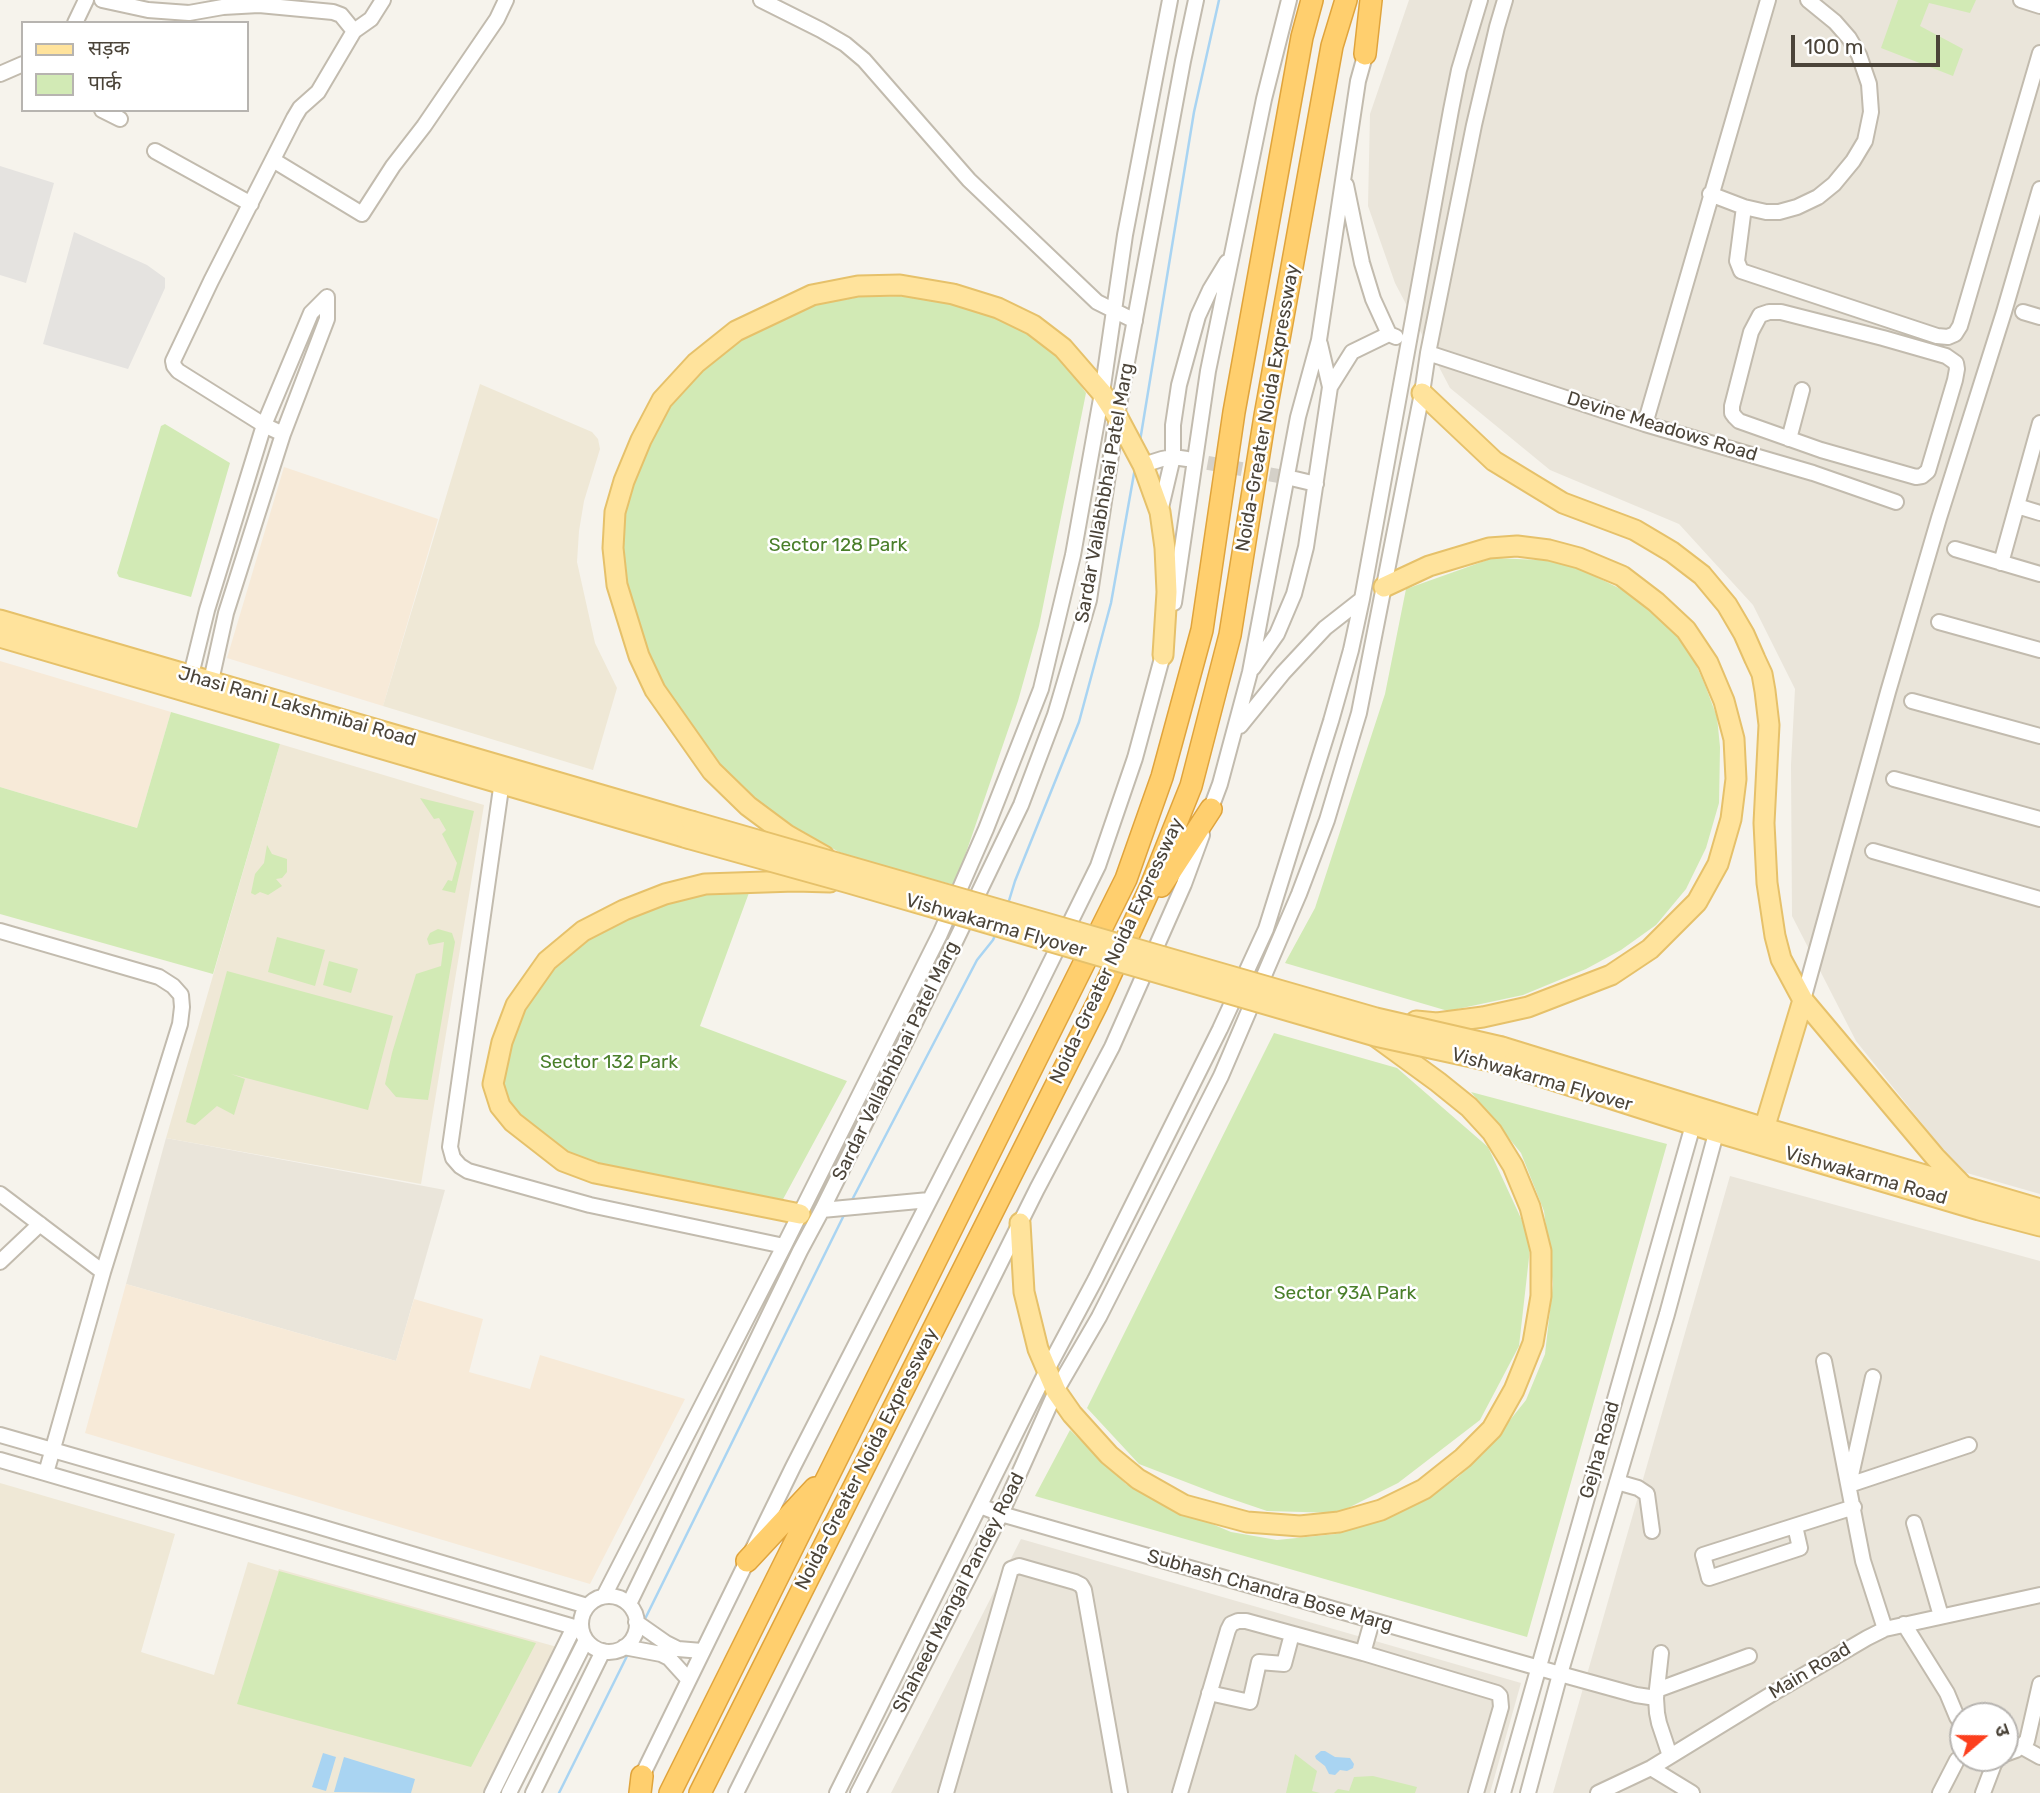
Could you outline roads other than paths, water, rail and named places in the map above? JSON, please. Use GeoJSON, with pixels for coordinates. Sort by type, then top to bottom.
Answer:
{"type":"FeatureCollection","features":[{"type":"Feature","properties":{"kind":"highway","name":"Noida-Greater Noida Expressway"},"geometry":{"type":"LineString","coordinates":[[670,1793],[1126,879],[1162,778],[1202,630],[1234,412],[1312,0]]}},
{"type":"Feature","properties":{"kind":"highway","name":"Noida-Greater Noida Expressway"},"geometry":{"type":"LineString","coordinates":[[700,1793],[1091,1016],[1137,917],[1191,786],[1230,635],[1265,416],[1332,46],[1346,0]]}},
{"type":"Feature","properties":{"kind":"highway"},"geometry":{"type":"LineString","coordinates":[[1366,54],[1371,0]]}},
{"type":"Feature","properties":{"kind":"highway"},"geometry":{"type":"LineString","coordinates":[[1137,917],[1166,879],[1211,809]]}},
{"type":"Feature","properties":{"kind":"highway"},"geometry":{"type":"LineString","coordinates":[[747,1561],[832,1471]]}},
{"type":"Feature","properties":{"kind":"main road"},"geometry":{"type":"LineString","coordinates":[[834,861],[788,835],[748,806],[712,771],[655,690],[639,656],[617,585],[613,548],[615,512],[641,440],[662,400],[696,363],[736,331],[813,295],[858,286],[900,285],[953,294],[998,308],[1032,325],[1063,348],[1102,393],[1122,425],[1142,464],[1160,512],[1166,548],[1167,592],[1163,655]]}},
{"type":"Feature","properties":{"kind":"main road"},"geometry":{"type":"LineString","coordinates":[[1422,393],[1494,461],[1563,503],[1635,530],[1672,552],[1702,575],[1727,605],[1744,634],[1763,682],[1769,725],[1764,823],[1767,883],[1778,949],[1803,1000],[1965,1188]]}},
{"type":"Feature","properties":{"kind":"main road"},"geometry":{"type":"LineString","coordinates":[[1376,1027],[1483,1017],[1528,1007],[1611,975],[1650,949],[1697,902],[1718,864],[1731,819],[1736,779],[1734,739],[1724,701],[1708,663],[1686,630],[1622,576],[1579,558],[1549,550],[1517,546],[1489,548],[1429,566],[1384,587]]}},
{"type":"Feature","properties":{"kind":"main road","name":"Jhasi Rani Lakshmibai Road"},"geometry":{"type":"LineString","coordinates":[[0,620],[188,684]]}},
{"type":"Feature","properties":{"kind":"main road","name":"Jhasi Rani Lakshmibai Road"},"geometry":{"type":"LineString","coordinates":[[0,638],[209,689],[503,775],[595,793]]}},
{"type":"Feature","properties":{"kind":"main road","name":"Vishwakarma Flyover"},"geometry":{"type":"LineString","coordinates":[[503,775],[689,830],[849,883],[1376,1027],[1501,1055],[1695,1116]]}},
{"type":"Feature","properties":{"kind":"main road","name":"Vishwakarma Flyover"},"geometry":{"type":"LineString","coordinates":[[595,793],[689,830],[834,861],[1376,1027]]}},
{"type":"Feature","properties":{"kind":"main road"},"geometry":{"type":"LineString","coordinates":[[800,1214],[595,1173],[563,1161],[513,1122],[500,1106],[494,1084],[502,1042],[516,1005],[547,961],[583,931],[624,909],[665,894],[705,884],[795,881],[849,883]]}},
{"type":"Feature","properties":{"kind":"main road"},"geometry":{"type":"LineString","coordinates":[[1762,1136],[1803,1000]]}},
{"type":"Feature","properties":{"kind":"main road"},"geometry":{"type":"LineString","coordinates":[[1020,1223],[1024,1292],[1038,1349],[1056,1391],[1072,1414],[1109,1455],[1138,1479],[1184,1504],[1247,1522],[1300,1526],[1339,1522],[1381,1510],[1424,1489],[1463,1458],[1492,1429],[1514,1390],[1533,1343],[1541,1296],[1541,1251],[1522,1187],[1513,1166],[1492,1132],[1469,1107],[1376,1027]]}},
{"type":"Feature","properties":{"kind":"main road","name":"Vishwakarma Road"},"geometry":{"type":"LineString","coordinates":[[1695,1116],[1979,1210],[2040,1226]]}},
{"type":"Feature","properties":{"kind":"main road","name":"Vishwakarma Road"},"geometry":{"type":"LineString","coordinates":[[1762,1136],[2040,1209]]}},
{"type":"Feature","properties":{"kind":"street"},"geometry":{"type":"LineString","coordinates":[[76,21],[86,0]]}},
{"type":"Feature","properties":{"kind":"street"},"geometry":{"type":"LineString","coordinates":[[283,434],[178,371],[173,361],[300,108],[318,92],[354,31],[371,19],[383,0]]}},
{"type":"Feature","properties":{"kind":"street"},"geometry":{"type":"LineString","coordinates":[[273,160],[362,214],[497,19],[506,0]]}},
{"type":"Feature","properties":{"kind":"street"},"geometry":{"type":"LineString","coordinates":[[761,0],[781,4],[845,44],[864,60],[969,180],[1084,291],[1113,312],[1135,321]]}},
{"type":"Feature","properties":{"kind":"street","name":"Sardar Vallabhbhai Patel Marg"},"geometry":{"type":"LineString","coordinates":[[604,1596],[694,1407],[784,1246],[940,934],[986,829],[1041,689],[1073,555],[1102,393],[1125,234],[1170,0]]}},
{"type":"Feature","properties":{"kind":"street","name":"Sardar Vallabhbhai Patel Marg"},"geometry":{"type":"LineString","coordinates":[[629,1604],[800,1251],[830,1209],[1021,805],[1055,715],[1089,600],[1122,425],[1135,321],[1196,0]]}},
{"type":"Feature","properties":{"kind":"street"},"geometry":{"type":"LineString","coordinates":[[639,1787],[688,1679],[1098,866],[1135,758],[1170,630],[1208,371],[1264,99],[1289,0]]}},
{"type":"Feature","properties":{"kind":"street"},"geometry":{"type":"LineString","coordinates":[[736,1793],[1020,1223],[1112,1047],[1184,884],[1211,809],[1250,672],[1298,417],[1319,340],[1358,81],[1380,0]]}},
{"type":"Feature","properties":{"kind":"street"},"geometry":{"type":"LineString","coordinates":[[837,1793],[1220,1029],[1266,929],[1351,649],[1459,70],[1480,0]]}},
{"type":"Feature","properties":{"kind":"street","name":"Shaheed Mangal Pandey Road"},"geometry":{"type":"LineString","coordinates":[[858,1793],[1001,1514],[1056,1391],[1099,1317],[1215,1088],[1282,934],[1327,820],[1359,713],[1474,125],[1505,0]]}},
{"type":"Feature","properties":{"kind":"street"},"geometry":{"type":"LineString","coordinates":[[1644,424],[1768,0]]}},
{"type":"Feature","properties":{"kind":"street"},"geometry":{"type":"LineString","coordinates":[[1710,194],[1766,212],[1797,207],[1818,197],[1834,184],[1865,141],[1871,112],[1869,84],[1858,55],[1849,38],[1810,0]]}},
{"type":"Feature","properties":{"kind":"street"},"geometry":{"type":"LineString","coordinates":[[2021,0],[2040,6]]}},
{"type":"Feature","properties":{"kind":"street"},"geometry":{"type":"LineString","coordinates":[[110,1],[148,10],[189,13],[197,17],[223,7],[336,6],[354,31]]}},
{"type":"Feature","properties":{"kind":"street"},"geometry":{"type":"LineString","coordinates":[[1744,207],[1737,261],[1741,271],[1937,336],[1948,337],[1955,334],[1960,327],[2040,54]]}},
{"type":"Feature","properties":{"kind":"street"},"geometry":{"type":"LineString","coordinates":[[0,74],[21,66]]}},
{"type":"Feature","properties":{"kind":"street"},"geometry":{"type":"LineString","coordinates":[[106,112],[120,119]]}},
{"type":"Feature","properties":{"kind":"street"},"geometry":{"type":"LineString","coordinates":[[155,151],[251,204]]}},
{"type":"Feature","properties":{"kind":"street"},"geometry":{"type":"LineString","coordinates":[[1344,172],[1362,263],[1388,334]]}},
{"type":"Feature","properties":{"kind":"street"},"geometry":{"type":"LineString","coordinates":[[1803,1000],[1888,692],[2040,189]]}},
{"type":"Feature","properties":{"kind":"street"},"geometry":{"type":"LineString","coordinates":[[1160,512],[1180,458],[1173,425],[1179,385],[1198,316],[1210,289],[1232,255]]}},
{"type":"Feature","properties":{"kind":"street"},"geometry":{"type":"LineString","coordinates":[[188,684],[207,610],[264,425],[311,313],[327,297],[327,319],[283,434],[226,613],[209,689]]}},
{"type":"Feature","properties":{"kind":"street"},"geometry":{"type":"LineString","coordinates":[[1780,312],[1945,356],[1956,363],[1955,380],[1927,471],[1922,476],[1916,477],[1821,450],[1739,421],[1732,413],[1751,332],[1760,315],[1780,312]]}},
{"type":"Feature","properties":{"kind":"street"},"geometry":{"type":"LineString","coordinates":[[2023,312],[2040,317]]}},
{"type":"Feature","properties":{"kind":"street"},"geometry":{"type":"LineString","coordinates":[[1330,387],[1352,352],[1388,334],[1408,340]]}},
{"type":"Feature","properties":{"kind":"street"},"geometry":{"type":"LineString","coordinates":[[1250,672],[1277,634],[1294,594],[1306,547],[1330,387],[1319,340]]}},
{"type":"Feature","properties":{"kind":"street","name":"Devine Meadows Road"},"geometry":{"type":"LineString","coordinates":[[1428,353],[1644,424],[1813,473],[1896,502]]}},
{"type":"Feature","properties":{"kind":"street"},"geometry":{"type":"LineString","coordinates":[[1789,439],[1802,390]]}},
{"type":"Feature","properties":{"kind":"street"},"geometry":{"type":"LineString","coordinates":[[2001,563],[2040,423]]}},
{"type":"Feature","properties":{"kind":"street"},"geometry":{"type":"LineString","coordinates":[[1813,473],[1821,450]]}},
{"type":"Feature","properties":{"kind":"street"},"geometry":{"type":"LineString","coordinates":[[1142,464],[1162,458],[1180,458]]}},
{"type":"Feature","properties":{"kind":"street"},"geometry":{"type":"LineString","coordinates":[[1295,480],[1316,484]]}},
{"type":"Feature","properties":{"kind":"street"},"geometry":{"type":"LineString","coordinates":[[2017,506],[2040,513]]}},
{"type":"Feature","properties":{"kind":"street"},"geometry":{"type":"LineString","coordinates":[[1955,549],[2040,574]]}},
{"type":"Feature","properties":{"kind":"street"},"geometry":{"type":"LineString","coordinates":[[1234,735],[1255,706],[1325,628],[1362,599]]}},
{"type":"Feature","properties":{"kind":"street"},"geometry":{"type":"LineString","coordinates":[[1939,622],[2040,650]]}},
{"type":"Feature","properties":{"kind":"street"},"geometry":{"type":"LineString","coordinates":[[1912,701],[2040,736]]}},
{"type":"Feature","properties":{"kind":"street"},"geometry":{"type":"LineString","coordinates":[[503,775],[450,1147],[453,1158],[468,1171],[590,1205],[784,1246]]}},
{"type":"Feature","properties":{"kind":"street"},"geometry":{"type":"LineString","coordinates":[[1894,779],[2040,819]]}},
{"type":"Feature","properties":{"kind":"street"},"geometry":{"type":"LineString","coordinates":[[1873,851],[2040,899]]}},
{"type":"Feature","properties":{"kind":"street"},"geometry":{"type":"LineString","coordinates":[[1266,929],[1282,934]]}},
{"type":"Feature","properties":{"kind":"street"},"geometry":{"type":"LineString","coordinates":[[0,931],[159,977],[181,995],[180,1024],[103,1272],[46,1473]]}},
{"type":"Feature","properties":{"kind":"street","name":"Gejha Road"},"geometry":{"type":"LineString","coordinates":[[1503,1793],[1695,1116]]}},
{"type":"Feature","properties":{"kind":"street","name":"Gejha Road"},"geometry":{"type":"LineString","coordinates":[[1528,1793],[1560,1674],[1667,1314],[1719,1123]]}},
{"type":"Feature","properties":{"kind":"street"},"geometry":{"type":"LineString","coordinates":[[0,1194],[103,1272]]}},
{"type":"Feature","properties":{"kind":"street"},"geometry":{"type":"LineString","coordinates":[[830,1209],[929,1200]]}},
{"type":"Feature","properties":{"kind":"street"},"geometry":{"type":"LineString","coordinates":[[0,1262],[40,1224]]}},
{"type":"Feature","properties":{"kind":"street"},"geometry":{"type":"LineString","coordinates":[[1824,1361],[1863,1561],[1885,1629]]}},
{"type":"Feature","properties":{"kind":"street"},"geometry":{"type":"LineString","coordinates":[[1849,1485],[1873,1377]]}},
{"type":"Feature","properties":{"kind":"street"},"geometry":{"type":"LineString","coordinates":[[0,1435],[587,1606]]}},
{"type":"Feature","properties":{"kind":"street"},"geometry":{"type":"LineString","coordinates":[[1849,1485],[1969,1445]]}},
{"type":"Feature","properties":{"kind":"street"},"geometry":{"type":"LineString","coordinates":[[0,1460],[580,1632],[593,1647],[603,1651],[614,1651],[631,1641],[636,1622],[629,1604],[617,1597],[604,1596],[587,1606],[580,1632],[509,1793]]}},
{"type":"Feature","properties":{"kind":"street"},"geometry":{"type":"LineString","coordinates":[[1617,1482],[1638,1488],[1647,1494],[1652,1531]]}},
{"type":"Feature","properties":{"kind":"street","name":"Subhash Chandra Bose Marg"},"geometry":{"type":"LineString","coordinates":[[981,1506],[1538,1668],[1636,1695],[1657,1694]]}},
{"type":"Feature","properties":{"kind":"street"},"geometry":{"type":"LineString","coordinates":[[1795,1526],[1800,1548],[1709,1578],[1703,1555],[1854,1507]]}},
{"type":"Feature","properties":{"kind":"street"},"geometry":{"type":"LineString","coordinates":[[1914,1523],[1941,1616]]}},
{"type":"Feature","properties":{"kind":"street"},"geometry":{"type":"LineString","coordinates":[[946,1793],[1011,1569],[1019,1566],[1075,1582],[1084,1590],[1120,1793]]}},
{"type":"Feature","properties":{"kind":"street","name":"Main Road"},"geometry":{"type":"LineString","coordinates":[[1598,1793],[1651,1768],[1885,1629],[2040,1595]]}},
{"type":"Feature","properties":{"kind":"street"},"geometry":{"type":"LineString","coordinates":[[1363,1653],[1372,1620]]}},
{"type":"Feature","properties":{"kind":"street"},"geometry":{"type":"LineString","coordinates":[[1180,1793],[1228,1630],[1231,1624],[1246,1621],[1497,1693],[1501,1707],[1476,1793]]}},
{"type":"Feature","properties":{"kind":"street"},"geometry":{"type":"LineString","coordinates":[[636,1622],[678,1649],[702,1651]]}},
{"type":"Feature","properties":{"kind":"street"},"geometry":{"type":"LineString","coordinates":[[1904,1624],[1951,1702]]}},
{"type":"Feature","properties":{"kind":"street"},"geometry":{"type":"LineString","coordinates":[[492,1793],[580,1632]]}},
{"type":"Feature","properties":{"kind":"street"},"geometry":{"type":"LineString","coordinates":[[1209,1693],[1250,1702],[1259,1662],[1284,1664],[1292,1634]]}},
{"type":"Feature","properties":{"kind":"street"},"geometry":{"type":"LineString","coordinates":[[624,1647],[661,1654],[675,1663],[688,1679]]}},
{"type":"Feature","properties":{"kind":"street"},"geometry":{"type":"LineString","coordinates":[[533,1793],[603,1651]]}},
{"type":"Feature","properties":{"kind":"street"},"geometry":{"type":"LineString","coordinates":[[1661,1653],[1657,1694],[1659,1723],[1670,1756]]}},
{"type":"Feature","properties":{"kind":"street"},"geometry":{"type":"LineString","coordinates":[[1657,1694],[1749,1656]]}},
{"type":"Feature","properties":{"kind":"street"},"geometry":{"type":"LineString","coordinates":[[2019,1748],[2029,1735],[2040,1684]]}},
{"type":"Feature","properties":{"kind":"street"},"geometry":{"type":"LineString","coordinates":[[2022,1747],[2040,1757]]}},
{"type":"Feature","properties":{"kind":"street"},"geometry":{"type":"LineString","coordinates":[[1651,1768],[1692,1793]]}},
{"type":"Feature","properties":{"kind":"street"},"geometry":{"type":"LineString","coordinates":[[1940,1793],[1951,1772]]}},
{"type":"Feature","properties":{"kind":"street"},"geometry":{"type":"LineString","coordinates":[[1983,1793],[1991,1772]]}},
{"type":"Feature","properties":{"kind":"water"},"geometry":{"type":"Polygon","coordinates":[[[1321,1751],[1335,1757],[1350,1758],[1354,1764],[1353,1768],[1340,1770],[1335,1775],[1329,1774],[1325,1766],[1316,1759],[1315,1756],[1321,1751]]]}},
{"type":"Feature","properties":{"kind":"water"},"geometry":{"type":"Polygon","coordinates":[[[323,1753],[336,1757],[326,1791],[312,1787],[323,1753]]]}},
{"type":"Feature","properties":{"kind":"water"},"geometry":{"type":"Polygon","coordinates":[[[344,1757],[415,1779],[411,1793],[334,1792],[344,1757]]]}},
{"type":"Feature","properties":{"kind":"waterway"},"geometry":{"type":"LineString","coordinates":[[1140,441],[1194,112],[1219,0]]}},
{"type":"Feature","properties":{"kind":"waterway"},"geometry":{"type":"LineString","coordinates":[[1008,904],[1079,722],[1111,603],[1135,468]]}},
{"type":"Feature","properties":{"kind":"waterway"},"geometry":{"type":"LineString","coordinates":[[852,1200],[977,960],[996,933]]}},
{"type":"Feature","properties":{"kind":"waterway"},"geometry":{"type":"LineString","coordinates":[[644,1621],[845,1213]]}},
{"type":"Feature","properties":{"kind":"waterway"},"geometry":{"type":"LineString","coordinates":[[633,1643],[640,1630]]}},
{"type":"Feature","properties":{"kind":"waterway"},"geometry":{"type":"LineString","coordinates":[[559,1793],[629,1652]]}},
{"type":"Feature","properties":{"kind":"tunnel"},"geometry":{"type":"LineString","coordinates":[[1187,459],[1295,479]]}},
{"type":"Feature","properties":{"kind":"park label","name":"Sector 128 Park"},"geometry":{"type":"Point","coordinates":[838,546]}},
{"type":"Feature","properties":{"kind":"park label","name":"Sector 132 Park"},"geometry":{"type":"Point","coordinates":[609,1063]}},
{"type":"Feature","properties":{"kind":"park label","name":"Sector 93A Park"},"geometry":{"type":"Point","coordinates":[1345,1294]}}]}
